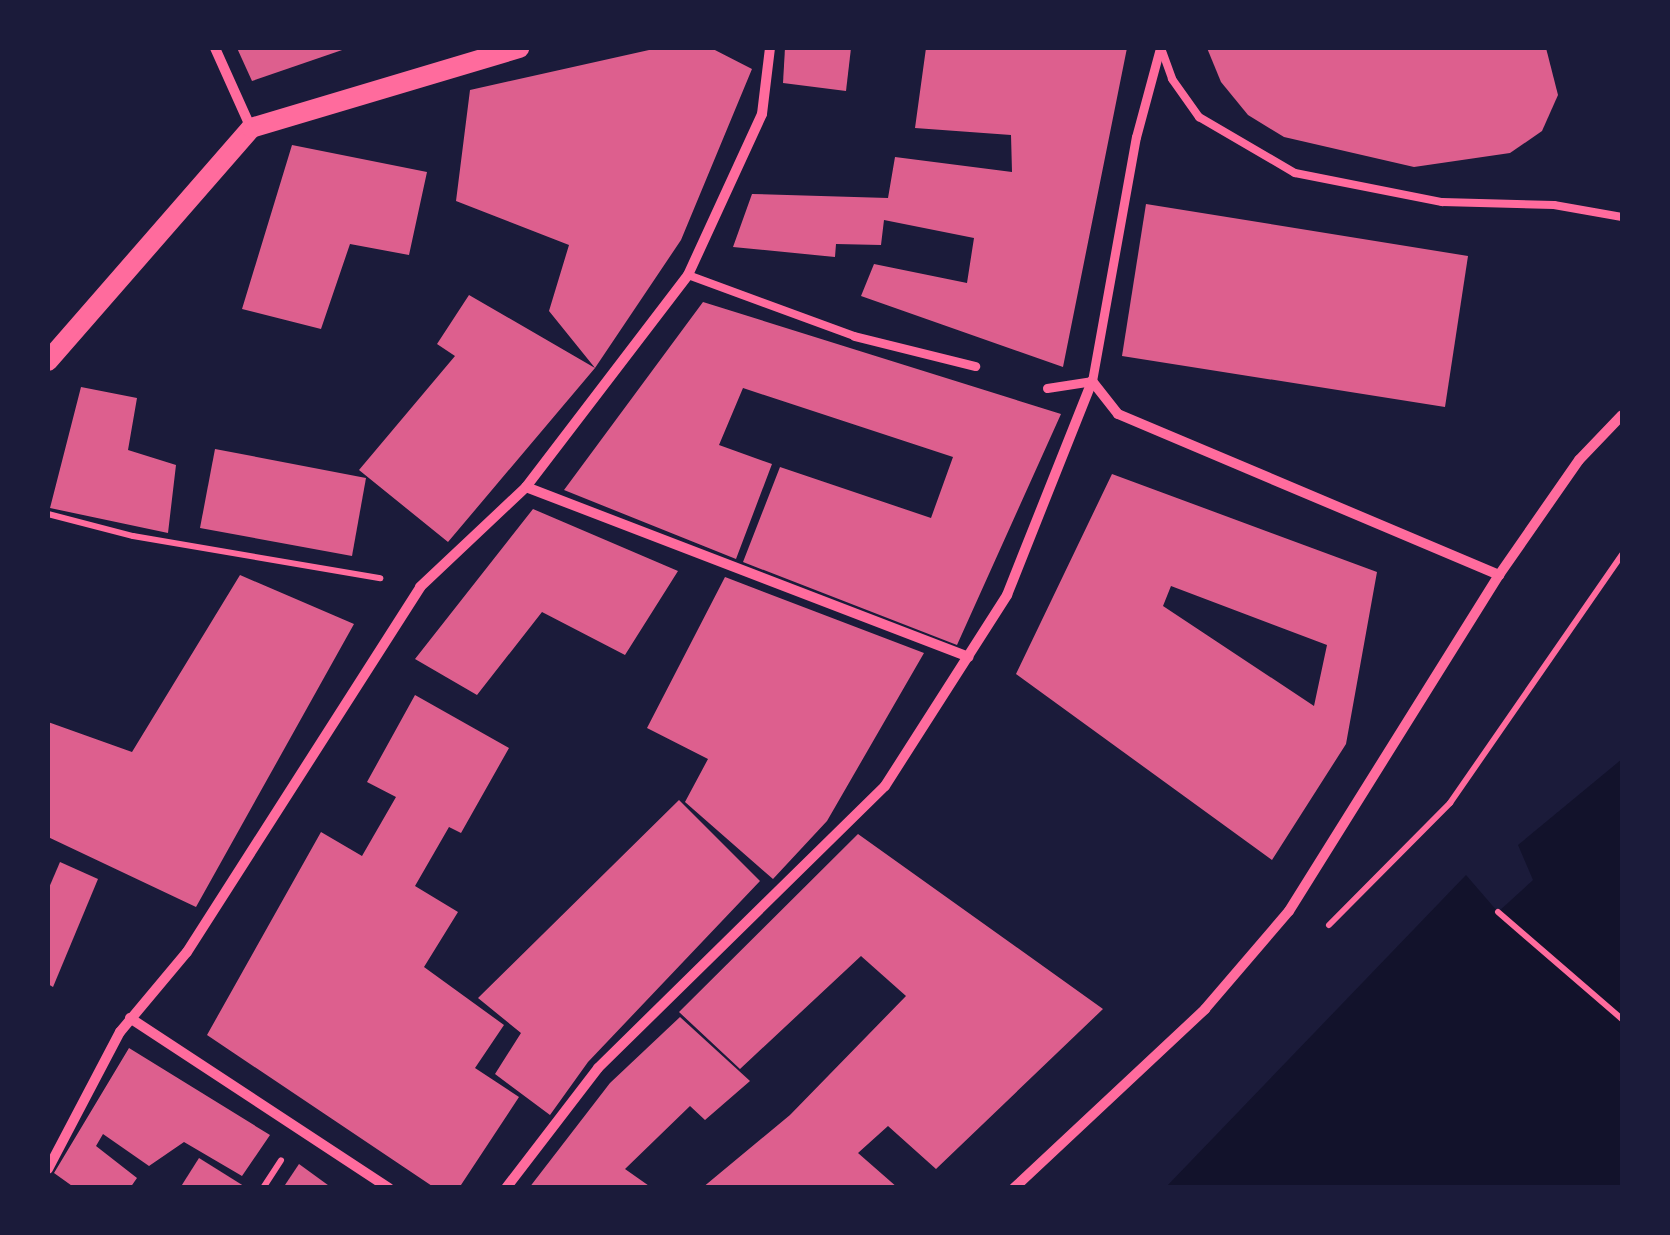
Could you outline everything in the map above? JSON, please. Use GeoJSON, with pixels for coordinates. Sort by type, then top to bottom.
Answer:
{"type":"FeatureCollection","features":[{"type":"Feature","properties":{"kind":"main road"},"geometry":{"type":"LineString","coordinates":[[48,361],[250,128],[519,48]]}},
{"type":"Feature","properties":{"kind":"street"},"geometry":{"type":"LineString","coordinates":[[215,48],[250,128]]}},
{"type":"Feature","properties":{"kind":"street"},"geometry":{"type":"LineString","coordinates":[[48,1169],[130,1018],[187,952],[420,588],[526,486],[688,275],[762,114],[770,48]]}},
{"type":"Feature","properties":{"kind":"street"},"geometry":{"type":"LineString","coordinates":[[506,1188],[598,1068],[885,786],[1006,595],[1092,382],[1136,137],[1161,48]]}},
{"type":"Feature","properties":{"kind":"street"},"geometry":{"type":"LineString","coordinates":[[854,336],[976,366]]}},
{"type":"Feature","properties":{"kind":"street"},"geometry":{"type":"LineString","coordinates":[[1047,388],[1092,382]]}},
{"type":"Feature","properties":{"kind":"street"},"geometry":{"type":"LineString","coordinates":[[1092,382],[1118,414],[1499,575]]}},
{"type":"Feature","properties":{"kind":"street"},"geometry":{"type":"LineString","coordinates":[[1014,1188],[1206,1010],[1289,912],[1499,575],[1578,460],[1622,415]]}},
{"type":"Feature","properties":{"kind":"street"},"geometry":{"type":"LineString","coordinates":[[526,486],[968,657]]}},
{"type":"Feature","properties":{"kind":"street"},"geometry":{"type":"LineString","coordinates":[[130,1018],[389,1188]]}},
{"type":"Feature","properties":{"kind":"lane"},"geometry":{"type":"LineString","coordinates":[[1161,48],[1172,79],[1199,117],[1295,173],[1442,202],[1554,205],[1622,217]]}},
{"type":"Feature","properties":{"kind":"lane"},"geometry":{"type":"LineString","coordinates":[[688,275],[854,336]]}},
{"type":"Feature","properties":{"kind":"path"},"geometry":{"type":"LineString","coordinates":[[48,514],[134,536],[420,588]]}},
{"type":"Feature","properties":{"kind":"path"},"geometry":{"type":"LineString","coordinates":[[1314,940],[1450,803],[1622,555]]}},
{"type":"Feature","properties":{"kind":"path"},"geometry":{"type":"LineString","coordinates":[[1498,912],[1622,1019]]}},
{"type":"Feature","properties":{"kind":"shaded area"},"geometry":{"type":"Polygon","coordinates":[[[1622,759],[1622,1187],[1165,1188],[1466,875],[1498,912],[1533,880],[1518,845],[1622,759]]]}},
{"type":"Feature","properties":{"kind":"building"},"geometry":{"type":"Polygon","coordinates":[[[237,48],[348,48],[252,81],[237,48]]]}},
{"type":"Feature","properties":{"kind":"building"},"geometry":{"type":"Polygon","coordinates":[[[658,48],[711,48],[752,69],[681,240],[595,368],[549,311],[569,245],[456,201],[470,90],[658,48]]]}},
{"type":"Feature","properties":{"kind":"building"},"geometry":{"type":"Polygon","coordinates":[[[785,48],[851,48],[846,91],[783,83],[785,48]]]}},
{"type":"Feature","properties":{"kind":"building"},"geometry":{"type":"Polygon","coordinates":[[[926,48],[1127,48],[1063,367],[861,296],[874,264],[967,283],[974,238],[884,220],[881,245],[836,244],[835,257],[733,247],[752,194],[888,198],[895,157],[1012,172],[1011,135],[915,128],[926,48]]]}},
{"type":"Feature","properties":{"kind":"building"},"geometry":{"type":"Polygon","coordinates":[[[1207,48],[1546,48],[1558,95],[1542,131],[1510,153],[1414,167],[1284,137],[1248,115],[1221,82],[1207,48]]]}},
{"type":"Feature","properties":{"kind":"building"},"geometry":{"type":"Polygon","coordinates":[[[292,145],[427,172],[409,255],[350,244],[321,329],[242,309],[292,145]]]}},
{"type":"Feature","properties":{"kind":"building"},"geometry":{"type":"Polygon","coordinates":[[[1146,204],[1468,256],[1445,407],[1122,356],[1146,204]]]}},
{"type":"Feature","properties":{"kind":"building"},"geometry":{"type":"Polygon","coordinates":[[[469,295],[595,368],[448,542],[359,470],[455,356],[437,344],[469,295]]]}},
{"type":"Feature","properties":{"kind":"building"},"geometry":{"type":"Polygon","coordinates":[[[703,302],[1061,414],[957,645],[743,562],[780,467],[931,518],[953,457],[743,388],[719,445],[772,464],[736,559],[564,490],[703,302]]]}},
{"type":"Feature","properties":{"kind":"building"},"geometry":{"type":"Polygon","coordinates":[[[81,387],[137,398],[128,450],[176,465],[168,533],[50,508],[81,387]]]}},
{"type":"Feature","properties":{"kind":"building"},"geometry":{"type":"Polygon","coordinates":[[[215,449],[366,478],[352,556],[200,528],[215,449]]]}},
{"type":"Feature","properties":{"kind":"building"},"geometry":{"type":"Polygon","coordinates":[[[1112,474],[1377,572],[1346,744],[1272,860],[1016,674],[1112,474]],[[1171,586],[1163,606],[1314,706],[1327,645],[1171,586]]]}},
{"type":"Feature","properties":{"kind":"building"},"geometry":{"type":"Polygon","coordinates":[[[533,509],[678,571],[625,655],[542,612],[477,695],[415,659],[533,509]]]}},
{"type":"Feature","properties":{"kind":"building"},"geometry":{"type":"Polygon","coordinates":[[[240,575],[354,624],[196,907],[48,837],[48,722],[132,752],[240,575]]]}},
{"type":"Feature","properties":{"kind":"building"},"geometry":{"type":"Polygon","coordinates":[[[725,577],[924,653],[827,821],[773,879],[685,802],[708,759],[647,728],[725,577]]]}},
{"type":"Feature","properties":{"kind":"building"},"geometry":{"type":"Polygon","coordinates":[[[415,695],[509,748],[461,833],[449,827],[415,886],[458,912],[424,967],[504,1025],[475,1068],[519,1097],[459,1188],[435,1188],[207,1035],[321,832],[362,856],[396,797],[367,782],[415,695]]]}},
{"type":"Feature","properties":{"kind":"building"},"geometry":{"type":"Polygon","coordinates":[[[679,800],[760,881],[588,1062],[550,1115],[495,1074],[521,1033],[478,998],[679,800]]]}},
{"type":"Feature","properties":{"kind":"building"},"geometry":{"type":"Polygon","coordinates":[[[858,834],[1103,1009],[936,1169],[888,1126],[858,1153],[898,1188],[702,1188],[790,1115],[906,996],[861,956],[740,1069],[679,1012],[858,834]]]}},
{"type":"Feature","properties":{"kind":"building"},"geometry":{"type":"Polygon","coordinates":[[[60,862],[98,879],[53,987],[48,984],[48,890],[60,862]]]}},
{"type":"Feature","properties":{"kind":"building"},"geometry":{"type":"Polygon","coordinates":[[[680,1017],[750,1081],[705,1120],[690,1106],[625,1169],[652,1188],[529,1188],[610,1083],[680,1017]]]}},
{"type":"Feature","properties":{"kind":"building"},"geometry":{"type":"Polygon","coordinates":[[[129,1048],[270,1135],[242,1176],[184,1142],[149,1166],[103,1134],[96,1146],[137,1178],[130,1188],[75,1188],[54,1173],[129,1048]]]}},
{"type":"Feature","properties":{"kind":"building"},"geometry":{"type":"Polygon","coordinates":[[[199,1158],[247,1188],[180,1188],[199,1158]]]}},
{"type":"Feature","properties":{"kind":"building"},"geometry":{"type":"Polygon","coordinates":[[[299,1164],[332,1188],[283,1188],[299,1164]]]}}]}
